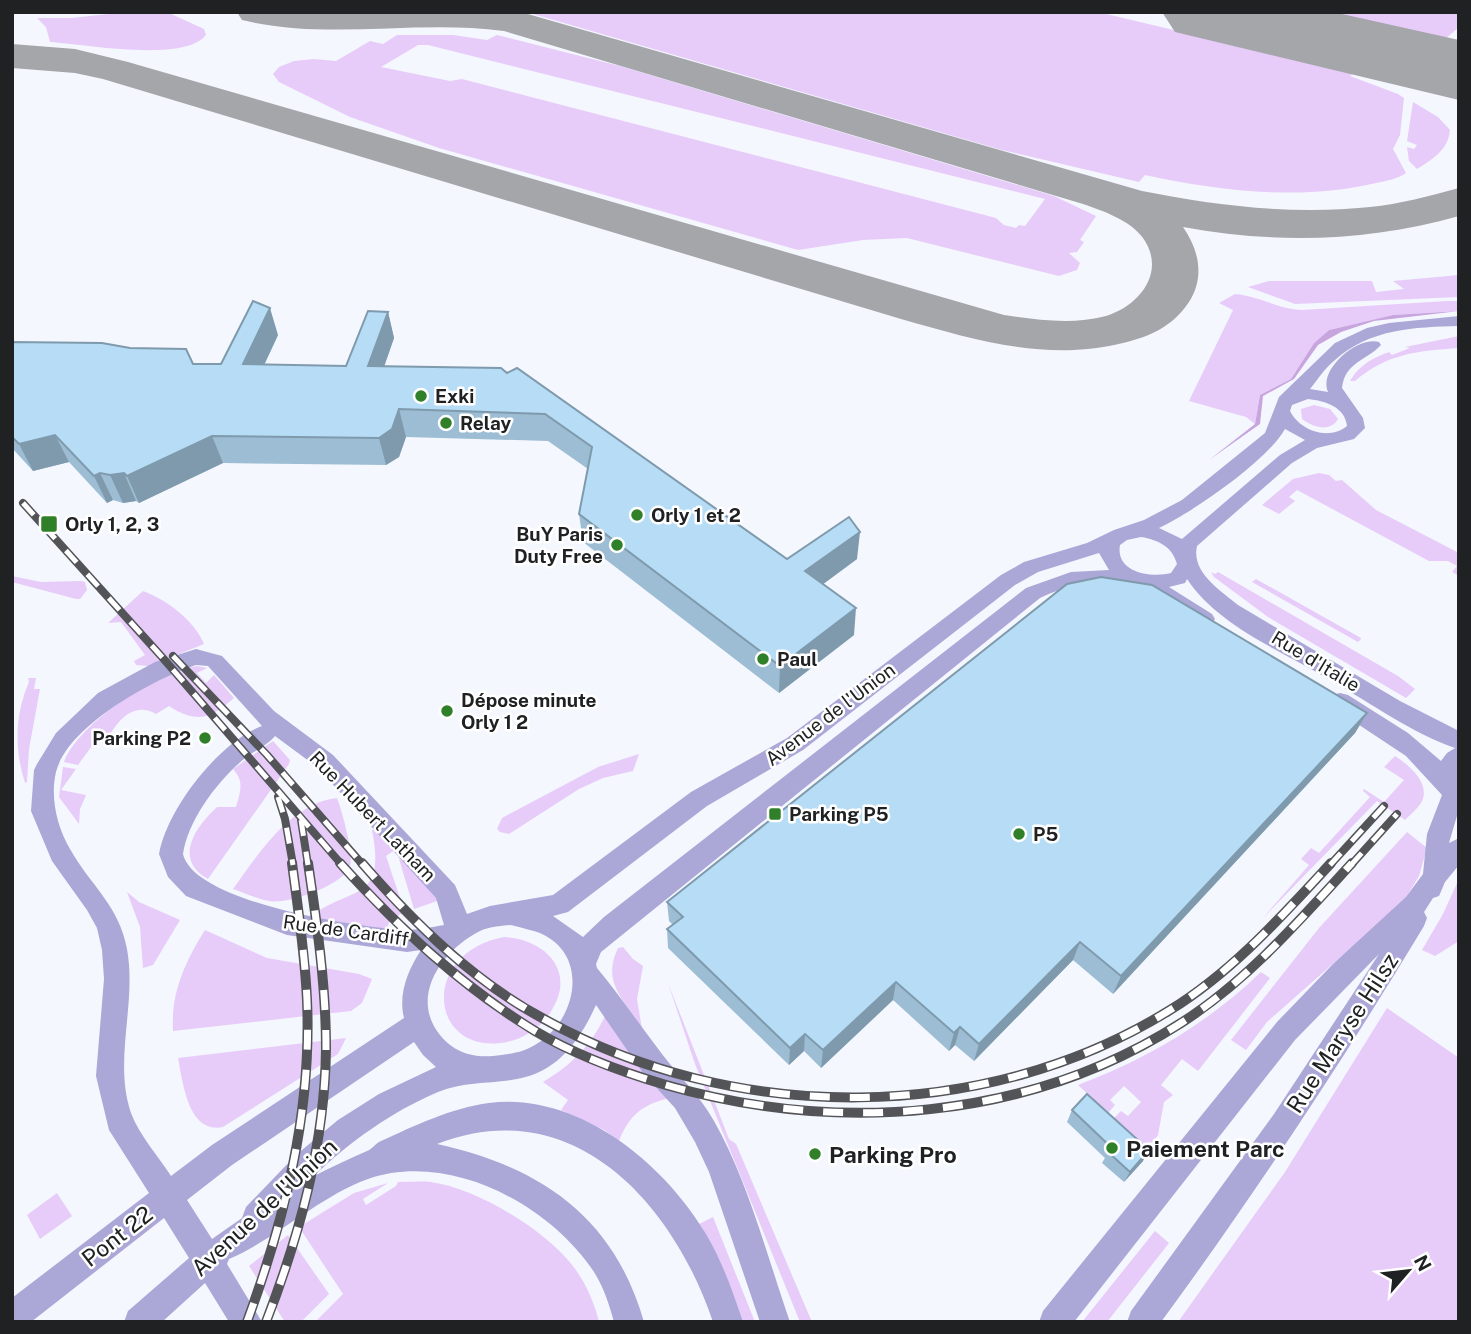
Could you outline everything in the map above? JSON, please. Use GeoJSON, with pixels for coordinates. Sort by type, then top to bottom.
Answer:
{"type":"FeatureCollection","features":[{"type":"Feature","properties":{"kind":"street","name":"Avenue de l'Union"},"geometry":{"type":"LineString","coordinates":[[1459,321],[1398,327],[1351,341],[1329,355],[1310,381],[1285,404],[1280,429],[1167,518],[1094,548],[1031,567],[1008,580],[795,744],[699,799],[567,899],[545,909],[490,916],[454,933],[435,949],[422,969],[416,995],[418,1023],[426,1039],[438,1053],[455,1064],[474,1069],[494,1071],[517,1067],[538,1059],[572,1029],[582,1010],[586,968],[592,944],[612,925],[1033,593],[1080,576],[1158,584],[1178,578],[1186,560],[1188,544],[1202,529],[1286,459],[1311,444],[1350,434],[1356,428],[1356,420],[1337,396],[1334,381],[1338,371],[1352,357],[1391,340],[1459,328]]}},
{"type":"Feature","properties":{"kind":"street"},"geometry":{"type":"LineString","coordinates":[[1329,439],[1301,432],[1283,418],[1285,404],[1298,395],[1321,396],[1344,405]]}},
{"type":"Feature","properties":{"kind":"street"},"geometry":{"type":"LineString","coordinates":[[1141,582],[1116,569],[1109,559],[1107,548],[1123,534],[1151,532],[1167,538],[1186,560]]}},
{"type":"Feature","properties":{"kind":"street","name":"Rue d'Italie"},"geometry":{"type":"LineString","coordinates":[[1186,560],[1205,587],[1250,622],[1399,710],[1459,741]]}},
{"type":"Feature","properties":{"kind":"street","name":"Rue d'Italie"},"geometry":{"type":"LineString","coordinates":[[1141,582],[1291,671]]}},
{"type":"Feature","properties":{"kind":"street","name":"Rue Hubert Latham"},"geometry":{"type":"LineString","coordinates":[[247,1322],[119,1120],[110,1076],[117,979],[115,950],[109,926],[96,902],[60,854],[43,811],[45,769],[64,738],[91,711],[123,689],[183,660],[206,658],[215,662],[266,718],[325,761],[407,848],[446,892],[454,912],[454,933]]}},
{"type":"Feature","properties":{"kind":"street","name":"Rue d'Italie"},"geometry":{"type":"LineString","coordinates":[[1327,693],[1411,746],[1429,762],[1455,794]]}},
{"type":"Feature","properties":{"kind":"street","name":"Rue de Cardiff"},"geometry":{"type":"LineString","coordinates":[[266,733],[242,748],[217,772],[178,831],[172,844],[171,857],[185,880],[195,889],[287,924],[407,941],[454,933]]}},
{"type":"Feature","properties":{"kind":"street"},"geometry":{"type":"LineString","coordinates":[[1455,794],[1448,768],[1459,756]]}},
{"type":"Feature","properties":{"kind":"street","name":"Rue Maryse Hilsz"},"geometry":{"type":"LineString","coordinates":[[1436,876],[1434,861],[1447,806],[1455,794]]}},
{"type":"Feature","properties":{"kind":"street","name":"Rue Maryse Hilsz"},"geometry":{"type":"LineString","coordinates":[[1142,1322],[1247,1177],[1357,1011],[1422,906],[1436,876],[1459,848]]}},
{"type":"Feature","properties":{"kind":"street"},"geometry":{"type":"LineString","coordinates":[[1054,1322],[1311,1003],[1415,905],[1436,876]]}},
{"type":"Feature","properties":{"kind":"street","name":"Avenue de l'Union"},"geometry":{"type":"LineString","coordinates":[[511,914],[533,917],[553,925],[570,938],[586,968]]}},
{"type":"Feature","properties":{"kind":"street"},"geometry":{"type":"LineString","coordinates":[[586,968],[653,1065],[685,1099],[705,1132],[722,1170],[775,1322]]}},
{"type":"Feature","properties":{"kind":"street","name":"Pont 22"},"geometry":{"type":"LineString","coordinates":[[12,1317],[222,1155],[388,1046],[418,1023]]}},
{"type":"Feature","properties":{"kind":"street","name":"Avenue de l'Union"},"geometry":{"type":"LineString","coordinates":[[139,1322],[223,1247],[339,1136],[429,1082],[474,1069]]}},
{"type":"Feature","properties":{"kind":"street"},"geometry":{"type":"LineString","coordinates":[[223,1247],[299,1201],[412,1141],[452,1125],[487,1117],[505,1115],[540,1118],[577,1131],[610,1151],[677,1216],[696,1244],[728,1322]]}},
{"type":"Feature","properties":{"kind":"street"},"geometry":{"type":"LineString","coordinates":[[365,1166],[400,1158],[434,1158],[470,1165],[508,1181],[550,1206],[575,1226],[596,1250],[613,1278],[629,1322]]}},
{"type":"Feature","properties":{"kind":"shaded area"},"geometry":{"type":"Polygon","coordinates":[[[127,12],[167,12],[204,29],[206,35],[194,43],[177,48],[108,48],[50,42],[46,27],[37,18],[71,18],[127,12]]]}},
{"type":"Feature","properties":{"kind":"shaded area"},"geometry":{"type":"Polygon","coordinates":[[[526,12],[1098,12],[1354,73],[1350,76],[1398,94],[1404,98],[1400,135],[1393,149],[1406,173],[1392,180],[1348,188],[1290,193],[1202,186],[1145,175],[1139,182],[1002,150],[526,12]]]}},
{"type":"Feature","properties":{"kind":"shaded area"},"geometry":{"type":"Polygon","coordinates":[[[1321,12],[1459,12],[1459,27],[1444,40],[1321,12]]]}},
{"type":"Feature","properties":{"kind":"shaded area"},"geometry":{"type":"Polygon","coordinates":[[[397,35],[453,35],[487,40],[497,35],[620,66],[1054,196],[1096,216],[1080,240],[1084,242],[1077,252],[1069,253],[1080,263],[1077,270],[1059,276],[907,238],[863,240],[798,250],[439,148],[350,117],[279,82],[273,74],[279,67],[294,61],[336,61],[370,41],[383,44],[397,35]],[[418,45],[381,67],[450,81],[462,79],[996,218],[1004,225],[1016,228],[1019,225],[1025,226],[1045,199],[428,45],[418,45]]]}},
{"type":"Feature","properties":{"kind":"shaded area"},"geometry":{"type":"Polygon","coordinates":[[[1413,102],[1438,117],[1450,130],[1443,148],[1434,158],[1417,169],[1409,161],[1407,147],[1414,149],[1417,145],[1407,141],[1413,102]]]}},
{"type":"Feature","properties":{"kind":"shaded area"},"geometry":{"type":"Polygon","coordinates":[[[1459,275],[1459,297],[1295,304],[1248,287],[1269,281],[1372,281],[1376,292],[1404,289],[1393,281],[1459,275]]]}},
{"type":"Feature","properties":{"kind":"shaded area"},"geometry":{"type":"Polygon","coordinates":[[[1235,294],[1302,310],[1459,301],[1459,311],[1393,315],[1329,330],[1314,343],[1291,379],[1260,395],[1255,424],[1246,417],[1189,401],[1233,310],[1219,303],[1235,294]]]}},
{"type":"Feature","properties":{"kind":"shaded area"},"geometry":{"type":"Polygon","coordinates":[[[1459,311],[1374,321],[1341,332],[1318,345],[1294,379],[1263,396],[1260,424],[1209,460],[1255,424],[1260,395],[1291,379],[1314,343],[1329,330],[1393,315],[1459,311]]]}},
{"type":"Feature","properties":{"kind":"shaded area"},"geometry":{"type":"Polygon","coordinates":[[[1459,336],[1459,348],[1404,355],[1379,364],[1355,381],[1350,381],[1362,366],[1383,354],[1389,352],[1392,355],[1410,348],[1405,347],[1459,336]]]}},
{"type":"Feature","properties":{"kind":"shaded area"},"geometry":{"type":"Polygon","coordinates":[[[1314,405],[1330,409],[1338,419],[1326,427],[1316,426],[1302,419],[1301,409],[1314,405]]]}},
{"type":"Feature","properties":{"kind":"shaded area"},"geometry":{"type":"Polygon","coordinates":[[[1319,473],[1329,475],[1336,481],[1342,480],[1376,510],[1459,553],[1459,576],[1452,572],[1457,566],[1448,561],[1429,561],[1297,490],[1289,497],[1295,501],[1279,514],[1262,505],[1293,479],[1319,473]]]}},
{"type":"Feature","properties":{"kind":"shaded area"},"geometry":{"type":"Polygon","coordinates":[[[1211,572],[1218,572],[1398,676],[1415,689],[1406,698],[1268,617],[1211,572]]]}},
{"type":"Feature","properties":{"kind":"shaded area"},"geometry":{"type":"Polygon","coordinates":[[[12,576],[41,582],[81,581],[85,582],[87,590],[80,599],[76,599],[12,582],[12,576]]]}},
{"type":"Feature","properties":{"kind":"shaded area"},"geometry":{"type":"Polygon","coordinates":[[[1256,579],[1361,639],[1358,642],[1252,582],[1256,579]]]}},
{"type":"Feature","properties":{"kind":"shaded area"},"geometry":{"type":"Polygon","coordinates":[[[143,591],[161,599],[179,612],[194,627],[204,644],[149,666],[136,665],[134,661],[145,655],[121,622],[108,623],[143,591]]]}},
{"type":"Feature","properties":{"kind":"shaded area"},"geometry":{"type":"Polygon","coordinates":[[[197,666],[207,668],[197,673],[206,683],[214,675],[234,698],[218,711],[203,717],[188,715],[169,706],[156,714],[134,711],[122,719],[108,738],[99,736],[78,765],[64,762],[85,732],[120,702],[161,678],[197,666]]]}},
{"type":"Feature","properties":{"kind":"shaded area"},"geometry":{"type":"Polygon","coordinates":[[[28,678],[36,678],[34,689],[40,689],[25,783],[19,757],[18,732],[28,678]]]}},
{"type":"Feature","properties":{"kind":"shaded area"},"geometry":{"type":"Polygon","coordinates":[[[273,741],[290,760],[289,764],[208,879],[197,871],[192,863],[191,843],[195,834],[217,807],[236,807],[240,783],[233,769],[273,741]]]}},
{"type":"Feature","properties":{"kind":"shaded area"},"geometry":{"type":"Polygon","coordinates":[[[639,754],[633,771],[603,778],[579,789],[509,834],[497,829],[502,818],[598,767],[639,754]]]}},
{"type":"Feature","properties":{"kind":"shaded area"},"geometry":{"type":"Polygon","coordinates":[[[1395,756],[1407,764],[1421,782],[1424,796],[1421,803],[1405,820],[1377,801],[1262,919],[1309,865],[1301,859],[1311,848],[1319,853],[1370,797],[1364,789],[1384,802],[1404,780],[1384,767],[1395,756]]]}},
{"type":"Feature","properties":{"kind":"shaded area"},"geometry":{"type":"Polygon","coordinates":[[[63,767],[76,769],[61,790],[86,795],[80,809],[79,824],[59,797],[63,767]]]}},
{"type":"Feature","properties":{"kind":"shaded area"},"geometry":{"type":"Polygon","coordinates":[[[337,798],[351,860],[346,873],[314,892],[288,900],[269,901],[233,889],[265,846],[290,820],[305,809],[337,798]]]}},
{"type":"Feature","properties":{"kind":"shaded area"},"geometry":{"type":"Polygon","coordinates":[[[377,828],[396,849],[386,856],[406,916],[402,913],[389,922],[387,930],[309,917],[363,888],[370,881],[375,853],[372,830],[377,828]]]}},
{"type":"Feature","properties":{"kind":"shaded area"},"geometry":{"type":"Polygon","coordinates":[[[1407,832],[1427,848],[1419,876],[1404,901],[1267,1022],[1246,1050],[1231,1040],[1319,928],[1407,832]]]}},
{"type":"Feature","properties":{"kind":"shaded area"},"geometry":{"type":"Polygon","coordinates":[[[403,857],[440,900],[414,909],[399,859],[403,857]]]}},
{"type":"Feature","properties":{"kind":"shaded area"},"geometry":{"type":"Polygon","coordinates":[[[1459,879],[1459,941],[1435,956],[1422,950],[1459,879]]]}},
{"type":"Feature","properties":{"kind":"shaded area"},"geometry":{"type":"Polygon","coordinates":[[[127,892],[139,902],[180,920],[153,965],[143,968],[140,927],[127,892]]]}},
{"type":"Feature","properties":{"kind":"shaded area"},"geometry":{"type":"Polygon","coordinates":[[[205,930],[267,958],[359,974],[372,979],[362,1003],[351,1011],[173,1031],[177,990],[191,954],[205,930]]]}},
{"type":"Feature","properties":{"kind":"shaded area"},"geometry":{"type":"Polygon","coordinates":[[[504,937],[531,943],[551,958],[558,968],[559,994],[549,1014],[539,1026],[527,1034],[507,1042],[481,1042],[462,1034],[449,1020],[444,1001],[447,981],[457,962],[476,947],[504,937]]]}},
{"type":"Feature","properties":{"kind":"shaded area"},"geometry":{"type":"Polygon","coordinates":[[[623,947],[643,966],[637,999],[642,1029],[622,1000],[614,982],[613,961],[618,948],[623,947]]]}},
{"type":"Feature","properties":{"kind":"shaded area"},"geometry":{"type":"Polygon","coordinates":[[[1261,972],[1270,978],[1198,1071],[1182,1059],[1161,1085],[1173,1095],[1164,1102],[1158,1135],[1153,1142],[1142,1144],[1114,1118],[1121,1111],[1128,1116],[1141,1102],[1124,1086],[1110,1100],[1115,1105],[1108,1113],[1078,1085],[1128,1064],[1176,1038],[1220,1008],[1261,972]]]}},
{"type":"Feature","properties":{"kind":"shaded area"},"geometry":{"type":"Polygon","coordinates":[[[668,983],[729,1139],[736,1144],[812,1322],[800,1322],[695,1064],[668,983]]]}},
{"type":"Feature","properties":{"kind":"shaded area"},"geometry":{"type":"Polygon","coordinates":[[[1387,1008],[1459,1058],[1459,1322],[1178,1322],[1285,1172],[1387,1008]]]}},
{"type":"Feature","properties":{"kind":"shaded area"},"geometry":{"type":"Polygon","coordinates":[[[606,1014],[670,1098],[638,1112],[627,1124],[619,1141],[604,1130],[561,1110],[568,1100],[543,1082],[580,1053],[606,1014]]]}},
{"type":"Feature","properties":{"kind":"shaded area"},"geometry":{"type":"Polygon","coordinates":[[[346,1038],[338,1054],[223,1127],[211,1127],[202,1123],[189,1104],[178,1058],[346,1038]]]}},
{"type":"Feature","properties":{"kind":"shaded area"},"geometry":{"type":"Polygon","coordinates":[[[398,1182],[431,1182],[467,1192],[523,1222],[555,1246],[572,1265],[587,1288],[599,1322],[315,1322],[343,1294],[299,1227],[354,1193],[388,1183],[363,1199],[366,1205],[398,1182]]]}},
{"type":"Feature","properties":{"kind":"shaded area"},"geometry":{"type":"Polygon","coordinates":[[[57,1193],[72,1216],[40,1239],[27,1215],[57,1193]]]}},
{"type":"Feature","properties":{"kind":"shaded area"},"geometry":{"type":"Polygon","coordinates":[[[713,1217],[755,1322],[741,1322],[695,1226],[713,1217]]]}},
{"type":"Feature","properties":{"kind":"shaded area"},"geometry":{"type":"Polygon","coordinates":[[[1155,1231],[1169,1243],[1107,1322],[1082,1322],[1155,1231]]]}},
{"type":"Feature","properties":{"kind":"shaded area"},"geometry":{"type":"Polygon","coordinates":[[[288,1235],[329,1294],[301,1322],[285,1322],[249,1266],[288,1235]]]}},
{"type":"Feature","properties":{"kind":"building","name":"Orly 1 et 2"},"geometry":{"type":"Polygon","coordinates":[[[253,301],[270,308],[243,364],[346,366],[368,311],[388,312],[368,366],[501,368],[507,373],[517,368],[787,559],[849,517],[860,532],[805,571],[856,608],[780,666],[579,514],[592,447],[545,414],[399,409],[392,429],[379,438],[212,436],[127,476],[124,473],[100,473],[94,476],[55,435],[19,444],[12,437],[12,342],[102,343],[130,348],[186,349],[193,364],[221,364],[253,301]]]}},
{"type":"Feature","properties":{"kind":"building","name":"P5"},"geometry":{"type":"Polygon","coordinates":[[[1101,577],[1152,585],[1367,713],[1121,976],[1080,942],[979,1044],[960,1027],[954,1033],[896,982],[823,1050],[805,1034],[790,1048],[667,929],[683,917],[667,902],[1067,584],[1101,577]]]}},
{"type":"Feature","properties":{"kind":"building"},"geometry":{"type":"Polygon","coordinates":[[[1087,1094],[1149,1150],[1130,1172],[1108,1152],[1112,1148],[1072,1110],[1087,1094]]]}},
{"type":"Feature","properties":{"kind":"taxiway"},"geometry":{"type":"LineString","coordinates":[[255,12],[319,20],[445,15],[508,20],[1099,194]]}},
{"type":"Feature","properties":{"kind":"taxiway"},"geometry":{"type":"LineString","coordinates":[[1377,51],[1422,63],[1459,77]]}},
{"type":"Feature","properties":{"kind":"taxiway"},"geometry":{"type":"LineString","coordinates":[[12,56],[75,61],[114,70],[919,308],[983,326],[1026,334],[1070,336],[1113,330],[1148,316],[1166,298],[1174,274],[1172,250],[1167,238],[1139,212],[1099,194]]}},
{"type":"Feature","properties":{"kind":"taxiway"},"geometry":{"type":"LineString","coordinates":[[1099,194],[1186,214],[1279,224],[1372,221],[1416,214],[1459,202]]}},
{"type":"Feature","properties":{"kind":"runway"},"geometry":{"type":"LineString","coordinates":[[1208,12],[1459,70]]}},
{"type":"Feature","properties":{"kind":"railway"},"geometry":{"type":"LineString","coordinates":[[23,503],[162,657],[342,865]]}},
{"type":"Feature","properties":{"kind":"railway"},"geometry":{"type":"LineString","coordinates":[[173,656],[267,755],[363,865]]}},
{"type":"Feature","properties":{"kind":"railway"},"geometry":{"type":"LineString","coordinates":[[278,797],[293,865]]}},
{"type":"Feature","properties":{"kind":"railway"},"geometry":{"type":"LineString","coordinates":[[1330,865],[1384,806]]}},
{"type":"Feature","properties":{"kind":"railway"},"geometry":{"type":"LineString","coordinates":[[1351,865],[1397,814]]}},
{"type":"Feature","properties":{"kind":"railway"},"geometry":{"type":"LineString","coordinates":[[301,820],[308,865]]}},
{"type":"Feature","properties":{"kind":"railway"},"geometry":{"type":"LineString","coordinates":[[247,1322],[284,1204],[305,1083],[306,983],[292,863]]}},
{"type":"Feature","properties":{"kind":"railway"},"geometry":{"type":"LineString","coordinates":[[266,1322],[300,1222],[316,1153],[325,1083],[324,1002],[308,863]]}},
{"type":"Feature","properties":{"kind":"railway"},"geometry":{"type":"LineString","coordinates":[[340,863],[408,933],[456,975],[535,1031],[566,1048],[649,1080],[731,1100],[797,1110],[864,1113],[930,1109],[996,1099],[1060,1081],[1122,1056],[1181,1023],[1228,988],[1272,949],[1352,863]]}},
{"type":"Feature","properties":{"kind":"railway"},"geometry":{"type":"LineString","coordinates":[[362,863],[424,929],[493,987],[544,1019],[618,1054],[696,1078],[777,1093],[859,1097],[941,1091],[1021,1075],[1098,1048],[1193,995],[1255,942],[1331,863]]}},
{"type":"Feature","properties":{"kind":"place","name":"Exki"},"geometry":{"type":"Point","coordinates":[421,396]}},
{"type":"Feature","properties":{"kind":"place","name":"Relay"},"geometry":{"type":"Point","coordinates":[446,423]}},
{"type":"Feature","properties":{"kind":"place","name":"Orly 1 et 2"},"geometry":{"type":"Point","coordinates":[637,515]}},
{"type":"Feature","properties":{"kind":"place","name":"Orly 1, 2, 3"},"geometry":{"type":"Point","coordinates":[49,524]}},
{"type":"Feature","properties":{"kind":"place","name":"BuY Paris Duty Free"},"geometry":{"type":"Point","coordinates":[617,545]}},
{"type":"Feature","properties":{"kind":"place","name":"Paul"},"geometry":{"type":"Point","coordinates":[763,659]}},
{"type":"Feature","properties":{"kind":"place","name":"Dépose minute Orly 1 2"},"geometry":{"type":"Point","coordinates":[447,711]}},
{"type":"Feature","properties":{"kind":"place","name":"Parking P2"},"geometry":{"type":"Point","coordinates":[205,738]}},
{"type":"Feature","properties":{"kind":"place","name":"Parking P5"},"geometry":{"type":"Point","coordinates":[775,814]}},
{"type":"Feature","properties":{"kind":"place","name":"P5"},"geometry":{"type":"Point","coordinates":[1019,834]}},
{"type":"Feature","properties":{"kind":"place","name":"Paiement Parc"},"geometry":{"type":"Point","coordinates":[1112,1148]}},
{"type":"Feature","properties":{"kind":"place","name":"Parking Pro"},"geometry":{"type":"Point","coordinates":[815,1154]}}]}
